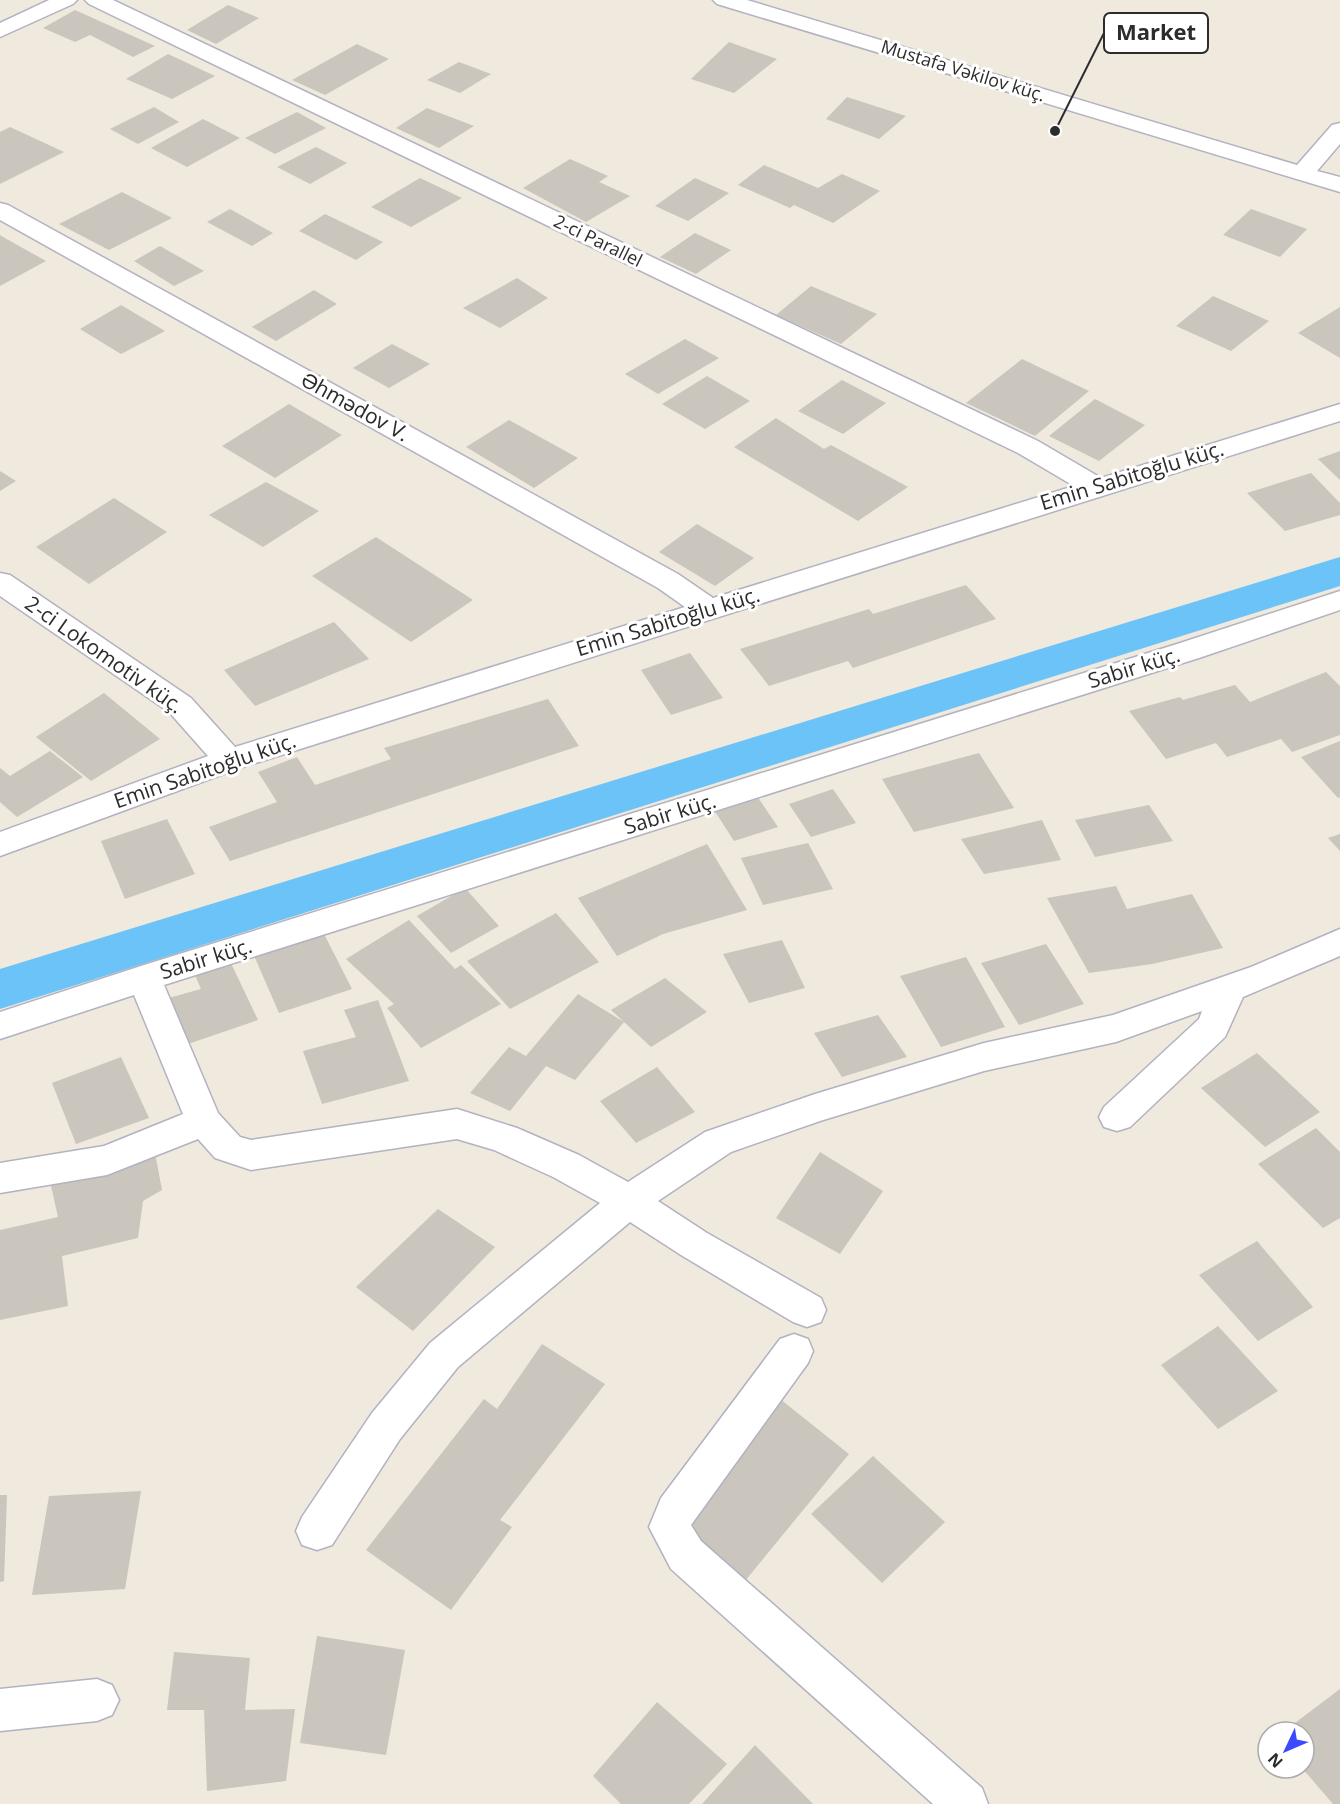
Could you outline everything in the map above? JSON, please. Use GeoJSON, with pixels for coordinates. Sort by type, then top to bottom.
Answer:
{"type":"FeatureCollection","features":[{"type":"Feature","properties":{"kind":"street"},"geometry":{"type":"LineString","coordinates":[[25,0],[46,10]]}},
{"type":"Feature","properties":{"kind":"street"},"geometry":{"type":"LineString","coordinates":[[0,31],[66,0]]}},
{"type":"Feature","properties":{"kind":"street","name":"2-ci Parallel"},"geometry":{"type":"LineString","coordinates":[[96,0],[1028,447],[1096,487]]}},
{"type":"Feature","properties":{"kind":"street","name":"Mustafa Vəkilov küç."},"geometry":{"type":"LineString","coordinates":[[724,0],[1340,184]]}},
{"type":"Feature","properties":{"kind":"street"},"geometry":{"type":"LineString","coordinates":[[1302,173],[1340,130]]}},
{"type":"Feature","properties":{"kind":"street","name":"Əhmədov V."},"geometry":{"type":"LineString","coordinates":[[0,210],[668,581],[708,609]]}},
{"type":"Feature","properties":{"kind":"street","name":"Emin Sabitoğlu küç."},"geometry":{"type":"LineString","coordinates":[[0,844],[229,760],[1340,412]]}},
{"type":"Feature","properties":{"kind":"street","name":"2-ci Lokomotiv küç."},"geometry":{"type":"LineString","coordinates":[[0,582],[180,705],[229,760]]}},
{"type":"Feature","properties":{"kind":"street","name":"Sabir küç."},"geometry":{"type":"LineString","coordinates":[[0,1026],[144,978],[1166,658],[1340,600]]}},
{"type":"Feature","properties":{"kind":"street"},"geometry":{"type":"LineString","coordinates":[[317,1531],[386,1426],[444,1355],[629,1201],[718,1142],[816,1108],[984,1057],[1116,1028],[1263,976],[1340,942]]}},
{"type":"Feature","properties":{"kind":"street"},"geometry":{"type":"LineString","coordinates":[[144,978],[204,1121],[228,1148],[251,1155],[457,1124],[504,1138],[566,1166],[629,1201],[694,1244],[807,1310]]}},
{"type":"Feature","properties":{"kind":"street"},"geometry":{"type":"LineString","coordinates":[[1117,1117],[1213,1027],[1229,988]]}},
{"type":"Feature","properties":{"kind":"street"},"geometry":{"type":"LineString","coordinates":[[0,1178],[107,1160],[204,1121]]}},
{"type":"Feature","properties":{"kind":"street"},"geometry":{"type":"LineString","coordinates":[[794,1351],[675,1511],[670,1527],[686,1555],[966,1804]]}},
{"type":"Feature","properties":{"kind":"street"},"geometry":{"type":"LineString","coordinates":[[0,1710],[97,1700]]}},
{"type":"Feature","properties":{"kind":"building"},"geometry":{"type":"Polygon","coordinates":[[[228,5],[259,18],[216,44],[187,30],[228,5]]]}},
{"type":"Feature","properties":{"kind":"building"},"geometry":{"type":"Polygon","coordinates":[[[75,10],[155,46],[133,57],[90,35],[75,42],[43,28],[75,10]]]}},
{"type":"Feature","properties":{"kind":"building"},"geometry":{"type":"Polygon","coordinates":[[[729,42],[777,59],[734,93],[691,79],[729,42]]]}},
{"type":"Feature","properties":{"kind":"building"},"geometry":{"type":"Polygon","coordinates":[[[357,44],[389,59],[325,95],[292,80],[357,44]]]}},
{"type":"Feature","properties":{"kind":"building"},"geometry":{"type":"Polygon","coordinates":[[[168,54],[215,76],[172,99],[126,79],[168,54]]]}},
{"type":"Feature","properties":{"kind":"building"},"geometry":{"type":"Polygon","coordinates":[[[459,62],[491,74],[460,93],[427,80],[459,62]]]}},
{"type":"Feature","properties":{"kind":"building"},"geometry":{"type":"Polygon","coordinates":[[[847,97],[906,116],[879,139],[826,119],[847,97]]]}},
{"type":"Feature","properties":{"kind":"building"},"geometry":{"type":"Polygon","coordinates":[[[154,107],[179,122],[138,144],[110,129],[154,107]]]}},
{"type":"Feature","properties":{"kind":"building"},"geometry":{"type":"Polygon","coordinates":[[[427,108],[474,126],[439,148],[396,128],[427,108]]]}},
{"type":"Feature","properties":{"kind":"building"},"geometry":{"type":"Polygon","coordinates":[[[297,112],[326,128],[275,154],[245,138],[297,112]]]}},
{"type":"Feature","properties":{"kind":"building"},"geometry":{"type":"Polygon","coordinates":[[[203,119],[240,138],[187,167],[151,148],[203,119]]]}},
{"type":"Feature","properties":{"kind":"building"},"geometry":{"type":"Polygon","coordinates":[[[10,127],[64,152],[0,184],[0,132],[10,127]]]}},
{"type":"Feature","properties":{"kind":"building"},"geometry":{"type":"Polygon","coordinates":[[[316,147],[347,163],[310,184],[277,167],[316,147]]]}},
{"type":"Feature","properties":{"kind":"building"},"geometry":{"type":"Polygon","coordinates":[[[570,159],[608,176],[599,182],[630,196],[586,222],[523,188],[570,159]]]}},
{"type":"Feature","properties":{"kind":"building"},"geometry":{"type":"Polygon","coordinates":[[[764,165],[818,188],[842,174],[880,191],[833,223],[794,205],[790,208],[738,185],[764,165]]]}},
{"type":"Feature","properties":{"kind":"building"},"geometry":{"type":"Polygon","coordinates":[[[420,178],[462,198],[411,227],[371,207],[420,178]]]}},
{"type":"Feature","properties":{"kind":"building"},"geometry":{"type":"Polygon","coordinates":[[[695,178],[729,193],[688,221],[655,206],[695,178]]]}},
{"type":"Feature","properties":{"kind":"building"},"geometry":{"type":"Polygon","coordinates":[[[122,192],[172,218],[109,250],[59,224],[122,192]]]}},
{"type":"Feature","properties":{"kind":"building"},"geometry":{"type":"Polygon","coordinates":[[[230,209],[273,233],[252,246],[207,222],[230,209]]]}},
{"type":"Feature","properties":{"kind":"building"},"geometry":{"type":"Polygon","coordinates":[[[1251,209],[1307,229],[1280,257],[1223,235],[1251,209]]]}},
{"type":"Feature","properties":{"kind":"building"},"geometry":{"type":"Polygon","coordinates":[[[325,214],[383,242],[356,260],[299,231],[325,214]]]}},
{"type":"Feature","properties":{"kind":"building"},"geometry":{"type":"Polygon","coordinates":[[[695,233],[731,250],[696,274],[660,257],[695,233]]]}},
{"type":"Feature","properties":{"kind":"building"},"geometry":{"type":"Polygon","coordinates":[[[0,235],[3,237],[46,261],[0,286],[0,235]]]}},
{"type":"Feature","properties":{"kind":"building"},"geometry":{"type":"Polygon","coordinates":[[[160,246],[204,271],[174,286],[134,261],[160,246]]]}},
{"type":"Feature","properties":{"kind":"building"},"geometry":{"type":"Polygon","coordinates":[[[517,278],[548,298],[500,328],[463,308],[517,278]]]}},
{"type":"Feature","properties":{"kind":"building"},"geometry":{"type":"Polygon","coordinates":[[[811,286],[877,314],[841,344],[776,315],[811,286]]]}},
{"type":"Feature","properties":{"kind":"building"},"geometry":{"type":"Polygon","coordinates":[[[314,290],[337,304],[276,341],[252,327],[314,290]]]}},
{"type":"Feature","properties":{"kind":"building"},"geometry":{"type":"Polygon","coordinates":[[[1213,296],[1269,321],[1231,351],[1176,326],[1213,296]]]}},
{"type":"Feature","properties":{"kind":"building"},"geometry":{"type":"Polygon","coordinates":[[[121,305],[165,331],[121,354],[80,329],[121,305]]]}},
{"type":"Feature","properties":{"kind":"building"},"geometry":{"type":"Polygon","coordinates":[[[1340,307],[1340,358],[1298,333],[1340,307]]]}},
{"type":"Feature","properties":{"kind":"building"},"geometry":{"type":"Polygon","coordinates":[[[685,339],[719,358],[658,394],[625,374],[685,339]]]}},
{"type":"Feature","properties":{"kind":"building"},"geometry":{"type":"Polygon","coordinates":[[[392,344],[430,364],[389,388],[353,368],[392,344]]]}},
{"type":"Feature","properties":{"kind":"building"},"geometry":{"type":"Polygon","coordinates":[[[1022,359],[1089,391],[1035,436],[966,403],[1022,359]]]}},
{"type":"Feature","properties":{"kind":"building"},"geometry":{"type":"Polygon","coordinates":[[[707,376],[750,401],[705,429],[662,404],[707,376]]]}},
{"type":"Feature","properties":{"kind":"building"},"geometry":{"type":"Polygon","coordinates":[[[842,380],[886,403],[843,434],[798,411],[842,380]]]}},
{"type":"Feature","properties":{"kind":"building"},"geometry":{"type":"Polygon","coordinates":[[[1095,399],[1145,425],[1099,461],[1049,436],[1095,399]]]}},
{"type":"Feature","properties":{"kind":"building"},"geometry":{"type":"Polygon","coordinates":[[[289,404],[342,435],[275,478],[222,446],[289,404]]]}},
{"type":"Feature","properties":{"kind":"building"},"geometry":{"type":"Polygon","coordinates":[[[776,418],[824,449],[831,445],[908,487],[858,521],[734,447],[776,418]]]}},
{"type":"Feature","properties":{"kind":"building"},"geometry":{"type":"Polygon","coordinates":[[[509,420],[578,458],[534,488],[466,447],[509,420]]]}},
{"type":"Feature","properties":{"kind":"building"},"geometry":{"type":"Polygon","coordinates":[[[1340,451],[1340,480],[1318,459],[1340,451]]]}},
{"type":"Feature","properties":{"kind":"building"},"geometry":{"type":"Polygon","coordinates":[[[0,471],[16,481],[0,491],[0,471]]]}},
{"type":"Feature","properties":{"kind":"building"},"geometry":{"type":"Polygon","coordinates":[[[1311,473],[1340,503],[1340,515],[1285,531],[1247,493],[1311,473]]]}},
{"type":"Feature","properties":{"kind":"building"},"geometry":{"type":"Polygon","coordinates":[[[266,482],[319,511],[263,547],[209,515],[266,482]]]}},
{"type":"Feature","properties":{"kind":"building"},"geometry":{"type":"Polygon","coordinates":[[[114,498],[167,532],[89,584],[36,547],[114,498]]]}},
{"type":"Feature","properties":{"kind":"building"},"geometry":{"type":"Polygon","coordinates":[[[697,524],[754,558],[715,586],[659,552],[697,524]]]}},
{"type":"Feature","properties":{"kind":"building"},"geometry":{"type":"Polygon","coordinates":[[[376,537],[473,600],[411,642],[312,576],[376,537]]]}},
{"type":"Feature","properties":{"kind":"building"},"geometry":{"type":"Polygon","coordinates":[[[966,585],[996,619],[853,668],[848,661],[769,686],[740,649],[869,609],[873,614],[966,585]]]}},
{"type":"Feature","properties":{"kind":"building"},"geometry":{"type":"Polygon","coordinates":[[[334,622],[369,659],[255,706],[224,670],[334,622]]]}},
{"type":"Feature","properties":{"kind":"building"},"geometry":{"type":"Polygon","coordinates":[[[690,653],[723,698],[671,715],[641,670],[690,653]]]}},
{"type":"Feature","properties":{"kind":"building"},"geometry":{"type":"Polygon","coordinates":[[[1326,672],[1340,686],[1340,735],[1292,752],[1281,739],[1227,757],[1216,743],[1166,759],[1129,711],[1180,697],[1183,700],[1235,685],[1250,702],[1326,672]]]}},
{"type":"Feature","properties":{"kind":"building"},"geometry":{"type":"Polygon","coordinates":[[[104,693],[160,739],[91,781],[36,737],[104,693]]]}},
{"type":"Feature","properties":{"kind":"building"},"geometry":{"type":"Polygon","coordinates":[[[548,699],[579,746],[230,861],[209,827],[277,802],[258,772],[297,757],[315,785],[391,759],[384,748],[548,699]]]}},
{"type":"Feature","properties":{"kind":"building"},"geometry":{"type":"Polygon","coordinates":[[[1340,741],[1340,797],[1338,798],[1301,757],[1340,741]]]}},
{"type":"Feature","properties":{"kind":"building"},"geometry":{"type":"Polygon","coordinates":[[[50,751],[83,777],[17,817],[0,802],[0,768],[10,776],[50,751]]]}},
{"type":"Feature","properties":{"kind":"building"},"geometry":{"type":"Polygon","coordinates":[[[979,753],[1014,808],[914,832],[882,779],[979,753]]]}},
{"type":"Feature","properties":{"kind":"building"},"geometry":{"type":"Polygon","coordinates":[[[833,789],[856,823],[811,837],[789,804],[833,789]]]}},
{"type":"Feature","properties":{"kind":"building"},"geometry":{"type":"Polygon","coordinates":[[[757,796],[778,827],[734,841],[714,810],[757,796]]]}},
{"type":"Feature","properties":{"kind":"building"},"geometry":{"type":"Polygon","coordinates":[[[1149,805],[1173,841],[1095,857],[1075,820],[1149,805]]]}},
{"type":"Feature","properties":{"kind":"building"},"geometry":{"type":"Polygon","coordinates":[[[167,819],[195,874],[125,899],[101,841],[167,819]]]}},
{"type":"Feature","properties":{"kind":"building"},"geometry":{"type":"Polygon","coordinates":[[[1042,820],[1061,860],[984,874],[961,839],[1042,820]]]}},
{"type":"Feature","properties":{"kind":"building"},"geometry":{"type":"Polygon","coordinates":[[[1340,834],[1340,851],[1328,838],[1340,834]]]}},
{"type":"Feature","properties":{"kind":"building"},"geometry":{"type":"Polygon","coordinates":[[[808,843],[833,889],[763,905],[741,858],[808,843]]]}},
{"type":"Feature","properties":{"kind":"building"},"geometry":{"type":"Polygon","coordinates":[[[707,844],[747,910],[663,934],[617,956],[578,898],[707,844]]]}},
{"type":"Feature","properties":{"kind":"building"},"geometry":{"type":"Polygon","coordinates":[[[1116,886],[1127,909],[1192,894],[1223,948],[1152,964],[1089,973],[1047,898],[1116,886]]]}},
{"type":"Feature","properties":{"kind":"building"},"geometry":{"type":"Polygon","coordinates":[[[465,888],[499,926],[451,953],[417,916],[465,888]]]}},
{"type":"Feature","properties":{"kind":"building"},"geometry":{"type":"Polygon","coordinates":[[[556,913],[599,962],[510,1009],[467,961],[556,913]]]}},
{"type":"Feature","properties":{"kind":"building"},"geometry":{"type":"Polygon","coordinates":[[[409,920],[455,969],[461,965],[501,1004],[421,1048],[387,1008],[394,1004],[346,959],[409,920]]]}},
{"type":"Feature","properties":{"kind":"building"},"geometry":{"type":"Polygon","coordinates":[[[321,928],[352,989],[279,1013],[252,951],[321,928]]]}},
{"type":"Feature","properties":{"kind":"building"},"geometry":{"type":"Polygon","coordinates":[[[782,940],[805,988],[749,1003],[723,954],[782,940]]]}},
{"type":"Feature","properties":{"kind":"building"},"geometry":{"type":"Polygon","coordinates":[[[1046,944],[1084,1004],[1019,1025],[981,963],[1046,944]]]}},
{"type":"Feature","properties":{"kind":"building"},"geometry":{"type":"Polygon","coordinates":[[[228,957],[258,1020],[188,1044],[165,999],[201,989],[192,968],[228,957]]]}},
{"type":"Feature","properties":{"kind":"building"},"geometry":{"type":"Polygon","coordinates":[[[966,957],[1005,1027],[941,1047],[900,976],[966,957]]]}},
{"type":"Feature","properties":{"kind":"building"},"geometry":{"type":"Polygon","coordinates":[[[665,978],[707,1012],[651,1047],[611,1010],[665,978]]]}},
{"type":"Feature","properties":{"kind":"building"},"geometry":{"type":"Polygon","coordinates":[[[578,994],[624,1022],[575,1080],[546,1066],[510,1111],[470,1093],[509,1047],[526,1056],[578,994]]]}},
{"type":"Feature","properties":{"kind":"building"},"geometry":{"type":"Polygon","coordinates":[[[378,1000],[409,1081],[322,1104],[303,1051],[356,1037],[344,1010],[378,1000]]]}},
{"type":"Feature","properties":{"kind":"building"},"geometry":{"type":"Polygon","coordinates":[[[878,1015],[907,1057],[842,1077],[814,1033],[878,1015]]]}},
{"type":"Feature","properties":{"kind":"building"},"geometry":{"type":"Polygon","coordinates":[[[1257,1053],[1320,1112],[1265,1147],[1201,1088],[1257,1053]]]}},
{"type":"Feature","properties":{"kind":"building"},"geometry":{"type":"Polygon","coordinates":[[[121,1057],[149,1118],[76,1144],[52,1083],[121,1057]]]}},
{"type":"Feature","properties":{"kind":"building"},"geometry":{"type":"Polygon","coordinates":[[[657,1067],[695,1112],[636,1143],[600,1101],[657,1067]]]}},
{"type":"Feature","properties":{"kind":"building"},"geometry":{"type":"Polygon","coordinates":[[[1316,1128],[1340,1152],[1340,1218],[1323,1228],[1258,1164],[1316,1128]]]}},
{"type":"Feature","properties":{"kind":"building"},"geometry":{"type":"Polygon","coordinates":[[[820,1152],[883,1191],[840,1254],[776,1218],[820,1152]]]}},
{"type":"Feature","properties":{"kind":"building"},"geometry":{"type":"Polygon","coordinates":[[[155,1153],[162,1190],[143,1201],[138,1238],[62,1256],[68,1306],[0,1320],[0,1230],[58,1217],[49,1177],[155,1153]]]}},
{"type":"Feature","properties":{"kind":"building"},"geometry":{"type":"Polygon","coordinates":[[[438,1209],[495,1247],[413,1331],[356,1287],[438,1209]]]}},
{"type":"Feature","properties":{"kind":"building"},"geometry":{"type":"Polygon","coordinates":[[[1257,1241],[1313,1307],[1258,1341],[1199,1275],[1257,1241]]]}},
{"type":"Feature","properties":{"kind":"building"},"geometry":{"type":"Polygon","coordinates":[[[1218,1326],[1278,1391],[1218,1429],[1161,1365],[1218,1326]]]}},
{"type":"Feature","properties":{"kind":"building"},"geometry":{"type":"Polygon","coordinates":[[[542,1344],[605,1384],[500,1520],[512,1527],[451,1610],[366,1550],[484,1399],[497,1409],[542,1344]]]}},
{"type":"Feature","properties":{"kind":"building"},"geometry":{"type":"Polygon","coordinates":[[[775,1395],[849,1454],[745,1581],[679,1519],[775,1395]]]}},
{"type":"Feature","properties":{"kind":"building"},"geometry":{"type":"Polygon","coordinates":[[[873,1456],[945,1522],[882,1583],[811,1514],[873,1456]]]}},
{"type":"Feature","properties":{"kind":"building"},"geometry":{"type":"Polygon","coordinates":[[[141,1491],[125,1589],[32,1595],[49,1496],[141,1491]]]}},
{"type":"Feature","properties":{"kind":"building"},"geometry":{"type":"Polygon","coordinates":[[[0,1495],[7,1495],[4,1581],[0,1582],[0,1495]]]}},
{"type":"Feature","properties":{"kind":"building"},"geometry":{"type":"Polygon","coordinates":[[[317,1636],[405,1650],[386,1755],[300,1743],[317,1636]]]}},
{"type":"Feature","properties":{"kind":"building"},"geometry":{"type":"Polygon","coordinates":[[[174,1652],[250,1658],[245,1710],[295,1709],[286,1781],[207,1791],[204,1710],[167,1710],[174,1652]]]}},
{"type":"Feature","properties":{"kind":"building"},"geometry":{"type":"Polygon","coordinates":[[[1340,1689],[1340,1804],[1333,1804],[1312,1780],[1316,1780],[1316,1720],[1299,1720],[1340,1689]]]}},
{"type":"Feature","properties":{"kind":"building"},"geometry":{"type":"Polygon","coordinates":[[[657,1702],[727,1764],[689,1804],[621,1804],[593,1776],[657,1702]]]}},
{"type":"Feature","properties":{"kind":"building"},"geometry":{"type":"Polygon","coordinates":[[[755,1745],[813,1804],[702,1804],[755,1745]]]}},
{"type":"Feature","properties":{"kind":"waterway"},"geometry":{"type":"LineString","coordinates":[[0,989],[1340,571]]}},
{"type":"Feature","properties":{"kind":"place","name":"Market"},"geometry":{"type":"Point","coordinates":[1055,131]}}]}
